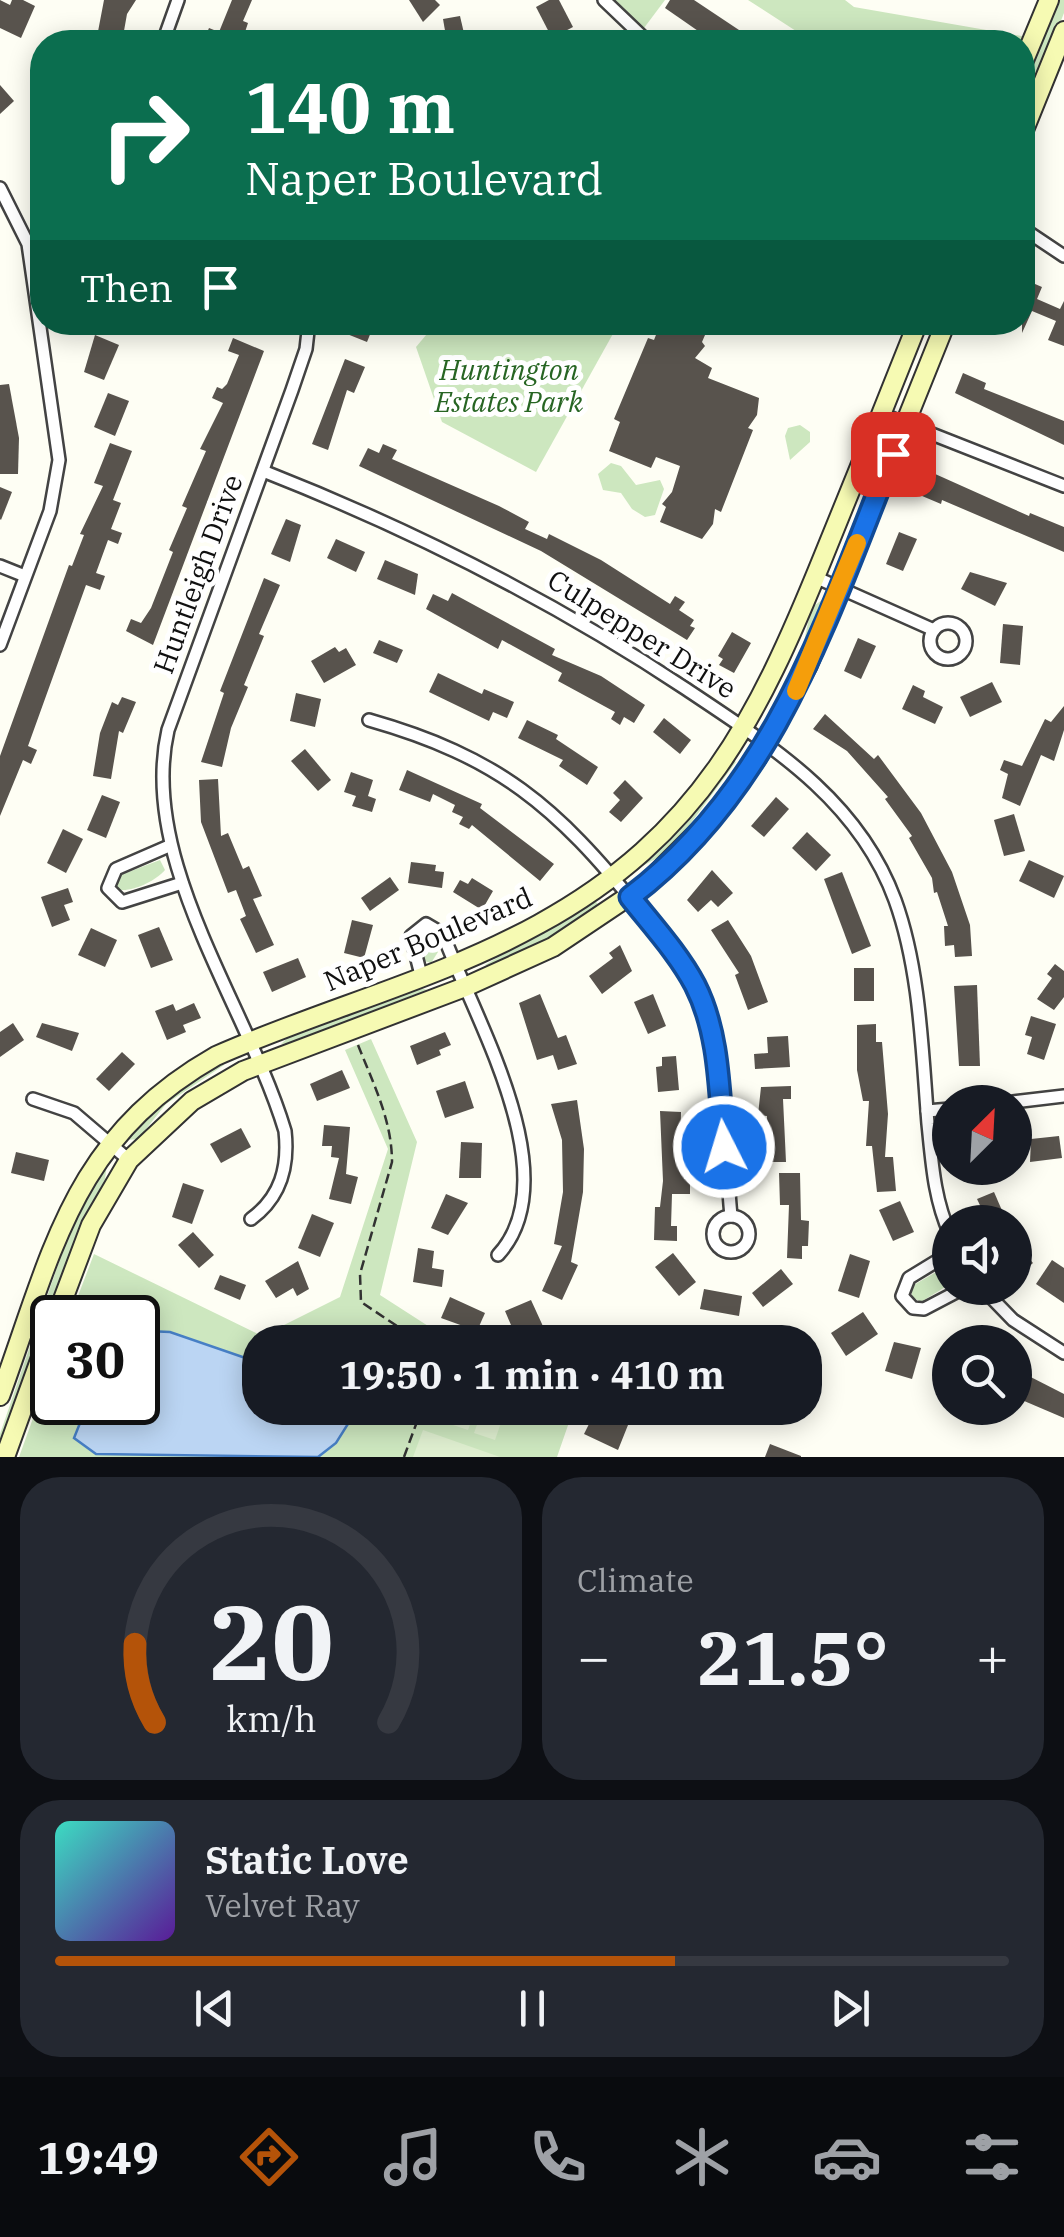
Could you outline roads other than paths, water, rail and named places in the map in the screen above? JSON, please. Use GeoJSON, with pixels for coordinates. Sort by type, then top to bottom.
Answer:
{"type":"FeatureCollection","features":[{"type":"Feature","properties":{"kind":"main road"},"geometry":{"type":"LineString","coordinates":[[1035,34],[1049,0]]}},
{"type":"Feature","properties":{"kind":"main road"},"geometry":{"type":"LineString","coordinates":[[1035,102],[1064,32]]}},
{"type":"Feature","properties":{"kind":"main road","name":"Naper Boulevard"},"geometry":{"type":"LineString","coordinates":[[0,1396],[70,1206],[109,1144],[140,1107],[173,1081],[250,1041],[537,926],[613,876],[670,825],[744,728],[772,680],[913,335]]}},
{"type":"Feature","properties":{"kind":"main road","name":"Naper Boulevard"},"geometry":{"type":"LineString","coordinates":[[65,1295],[91,1225],[129,1160],[192,1101],[260,1064],[465,987],[554,947],[630,897],[711,820],[767,742],[808,664],[941,335]]}},
{"type":"Feature","properties":{"kind":"main road"},"geometry":{"type":"LineString","coordinates":[[5,1457],[30,1388]]}},
{"type":"Feature","properties":{"kind":"street"},"geometry":{"type":"LineString","coordinates":[[167,30],[178,0]]}},
{"type":"Feature","properties":{"kind":"street"},"geometry":{"type":"LineString","coordinates":[[604,0],[635,30]]}},
{"type":"Feature","properties":{"kind":"street"},"geometry":{"type":"LineString","coordinates":[[0,188],[28,244],[30,257]]}},
{"type":"Feature","properties":{"kind":"street"},"geometry":{"type":"LineString","coordinates":[[1035,237],[1064,256]]}},
{"type":"Feature","properties":{"kind":"street"},"geometry":{"type":"LineString","coordinates":[[0,645],[53,498],[58,443],[42,335]]}},
{"type":"Feature","properties":{"kind":"street","name":"Huntleigh Drive"},"geometry":{"type":"LineString","coordinates":[[251,1219],[278,1189],[287,1151],[279,1113],[182,882],[169,846],[160,799],[168,730],[263,471],[308,335]]}},
{"type":"Feature","properties":{"kind":"street"},"geometry":{"type":"LineString","coordinates":[[881,414],[1064,486]]}},
{"type":"Feature","properties":{"kind":"street","name":"Culpepper Drive"},"geometry":{"type":"LineString","coordinates":[[263,471],[412,532],[515,584],[615,642],[767,742],[840,807],[886,878],[909,951],[941,1205]]}},
{"type":"Feature","properties":{"kind":"street"},"geometry":{"type":"LineString","coordinates":[[0,566],[26,576]]}},
{"type":"Feature","properties":{"kind":"street"},"geometry":{"type":"LineString","coordinates":[[815,577],[934,630]]}},
{"type":"Feature","properties":{"kind":"street"},"geometry":{"type":"LineString","coordinates":[[369,720],[445,745],[504,775],[574,830],[694,982],[711,1027],[731,1216]]}},
{"type":"Feature","properties":{"kind":"street"},"geometry":{"type":"LineString","coordinates":[[169,846],[116,870],[108,888],[122,902],[182,882]]}},
{"type":"Feature","properties":{"kind":"street"},"geometry":{"type":"LineString","coordinates":[[422,975],[411,944],[420,926],[438,928],[508,1092],[522,1158],[519,1221],[498,1255]]}},
{"type":"Feature","properties":{"kind":"street"},"geometry":{"type":"LineString","coordinates":[[1032,1100],[1064,1096]]}},
{"type":"Feature","properties":{"kind":"street"},"geometry":{"type":"LineString","coordinates":[[33,1100],[74,1113],[129,1160]]}},
{"type":"Feature","properties":{"kind":"street"},"geometry":{"type":"LineString","coordinates":[[927,1112],[932,1111]]}},
{"type":"Feature","properties":{"kind":"street"},"geometry":{"type":"LineString","coordinates":[[932,1263],[909,1278],[902,1296],[913,1308],[932,1304]]}},
{"type":"Feature","properties":{"kind":"street"},"geometry":{"type":"LineString","coordinates":[[998,1305],[1013,1320],[1064,1353]]}},
{"type":"Feature","properties":{"kind":"water"},"geometry":{"type":"Polygon","coordinates":[[[160,1332],[242,1357],[242,1425],[347,1425],[336,1443],[318,1457],[96,1454],[74,1438],[79,1425],[160,1425],[160,1332]]]}},
{"type":"Feature","properties":{"kind":"park label","name":"Huntington Estates Park"},"geometry":{"type":"Point","coordinates":[509,386]}}]}
